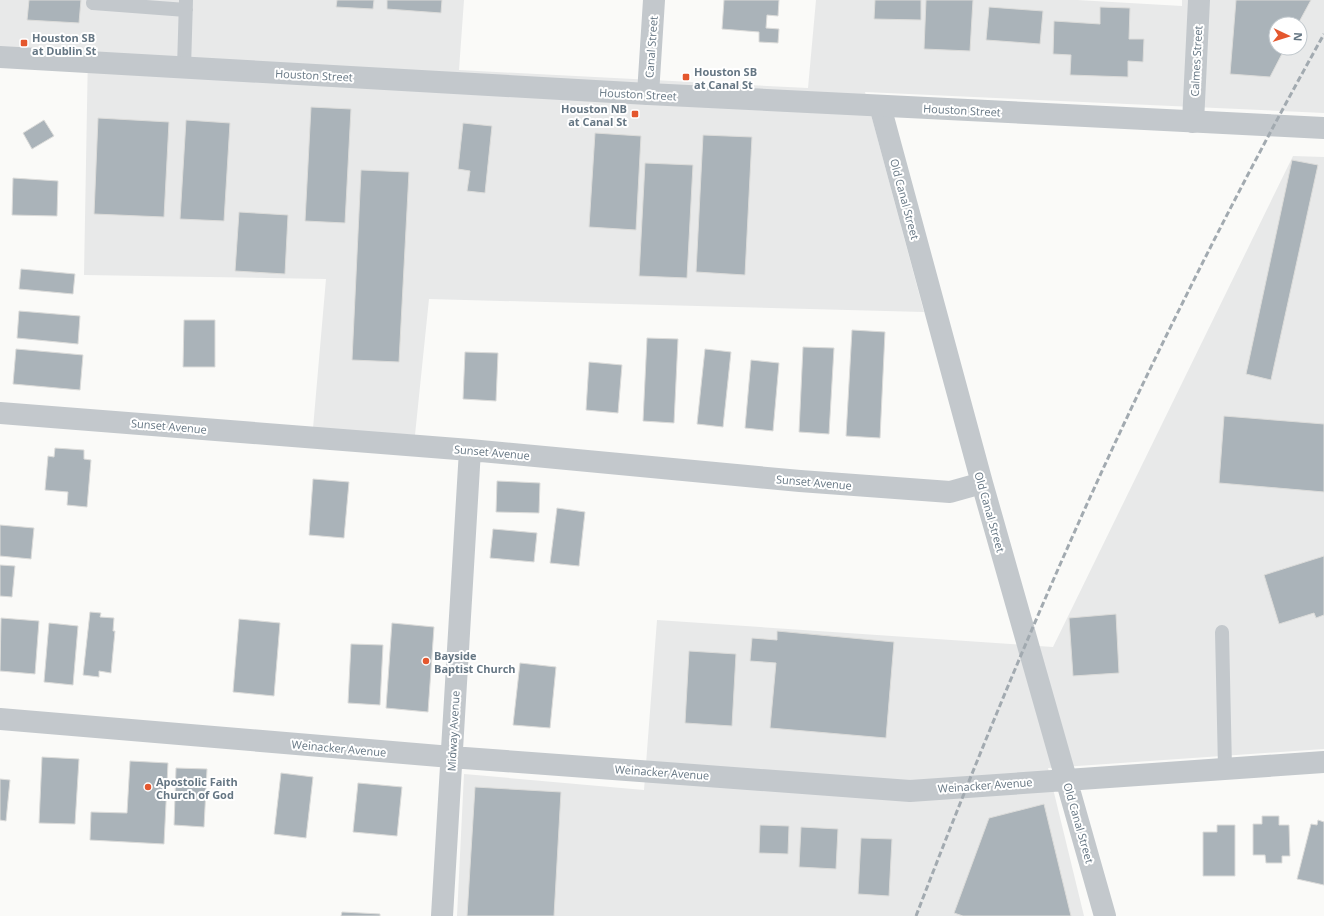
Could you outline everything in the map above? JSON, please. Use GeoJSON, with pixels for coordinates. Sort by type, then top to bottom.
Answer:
{"type":"FeatureCollection","features":[{"type":"Feature","properties":{"kind":"street","name":"Canal Street"},"geometry":{"type":"LineString","coordinates":[[648,94],[654,0]]}},
{"type":"Feature","properties":{"kind":"street","name":"Calmes Street"},"geometry":{"type":"LineString","coordinates":[[1193,122],[1200,0]]}},
{"type":"Feature","properties":{"kind":"street","name":"Houston Street"},"geometry":{"type":"LineString","coordinates":[[0,57],[648,94],[1324,128]]}},
{"type":"Feature","properties":{"kind":"street","name":"Old Canal Street"},"geometry":{"type":"LineString","coordinates":[[880,106],[982,483],[1105,916]]}},
{"type":"Feature","properties":{"kind":"street","name":"Sunset Avenue"},"geometry":{"type":"LineString","coordinates":[[0,413],[470,450],[800,481],[950,492],[982,483]]}},
{"type":"Feature","properties":{"kind":"street","name":"Midway Avenue"},"geometry":{"type":"LineString","coordinates":[[442,916],[470,450]]}},
{"type":"Feature","properties":{"kind":"street","name":"Weinacker Avenue"},"geometry":{"type":"LineString","coordinates":[[0,719],[451,757],[910,791],[1324,762]]}},
{"type":"Feature","properties":{"kind":"lane"},"geometry":{"type":"LineString","coordinates":[[94,0],[93,3],[186,5],[184,68]]}},
{"type":"Feature","properties":{"kind":"lane"},"geometry":{"type":"LineString","coordinates":[[1222,632],[1224,768]]}},
{"type":"Feature","properties":{"kind":"shaded area"},"geometry":{"type":"Polygon","coordinates":[[[0,0],[464,0],[459,70],[808,88],[816,0],[1077,0],[1182,6],[1182,0],[1324,0],[1324,113],[865,92],[924,312],[429,299],[415,435],[313,428],[326,279],[84,275],[88,51],[0,47],[0,0]]]}},
{"type":"Feature","properties":{"kind":"shaded area"},"geometry":{"type":"Polygon","coordinates":[[[1293,156],[1324,157],[1324,749],[1048,768],[1084,916],[457,916],[464,774],[644,790],[657,620],[1053,647],[1293,156]]]}},
{"type":"Feature","properties":{"kind":"building"},"geometry":{"type":"Polygon","coordinates":[[[29,0],[81,0],[79,23],[27,20],[29,0]]]}},
{"type":"Feature","properties":{"kind":"building"},"geometry":{"type":"Polygon","coordinates":[[[337,0],[374,0],[373,9],[336,7],[337,0]]]}},
{"type":"Feature","properties":{"kind":"building"},"geometry":{"type":"Polygon","coordinates":[[[387,0],[442,0],[441,13],[387,9],[387,0]]]}},
{"type":"Feature","properties":{"kind":"building"},"geometry":{"type":"Polygon","coordinates":[[[724,0],[779,0],[778,16],[767,15],[766,28],[779,29],[778,43],[759,42],[759,32],[722,29],[724,0]]]}},
{"type":"Feature","properties":{"kind":"building"},"geometry":{"type":"Polygon","coordinates":[[[875,0],[921,0],[921,20],[874,19],[875,0]]]}},
{"type":"Feature","properties":{"kind":"building"},"geometry":{"type":"Polygon","coordinates":[[[926,0],[973,0],[970,51],[924,49],[926,0]]]}},
{"type":"Feature","properties":{"kind":"building"},"geometry":{"type":"Polygon","coordinates":[[[1236,0],[1311,0],[1302,16],[1268,16],[1268,56],[1281,56],[1270,77],[1230,74],[1236,0]]]}},
{"type":"Feature","properties":{"kind":"building"},"geometry":{"type":"Polygon","coordinates":[[[989,7],[1043,11],[1040,44],[986,40],[989,7]]]}},
{"type":"Feature","properties":{"kind":"building"},"geometry":{"type":"Polygon","coordinates":[[[1100,7],[1130,8],[1129,39],[1144,39],[1143,62],[1128,61],[1128,77],[1070,75],[1071,55],[1053,54],[1054,21],[1100,24],[1100,7]]]}},
{"type":"Feature","properties":{"kind":"building"},"geometry":{"type":"Polygon","coordinates":[[[311,107],[351,109],[345,223],[305,221],[311,107]]]}},
{"type":"Feature","properties":{"kind":"building"},"geometry":{"type":"Polygon","coordinates":[[[98,118],[169,122],[164,217],[94,214],[98,118]]]}},
{"type":"Feature","properties":{"kind":"building"},"geometry":{"type":"Polygon","coordinates":[[[44,120],[54,136],[32,149],[23,133],[44,120]]]}},
{"type":"Feature","properties":{"kind":"building"},"geometry":{"type":"Polygon","coordinates":[[[186,120],[230,123],[224,221],[180,219],[186,120]]]}},
{"type":"Feature","properties":{"kind":"building"},"geometry":{"type":"Polygon","coordinates":[[[463,123],[492,126],[485,193],[467,191],[470,171],[458,169],[463,123]]]}},
{"type":"Feature","properties":{"kind":"building"},"geometry":{"type":"Polygon","coordinates":[[[595,133],[641,136],[636,230],[589,227],[595,133]]]}},
{"type":"Feature","properties":{"kind":"building"},"geometry":{"type":"Polygon","coordinates":[[[703,135],[752,137],[745,275],[696,272],[703,135]]]}},
{"type":"Feature","properties":{"kind":"building"},"geometry":{"type":"Polygon","coordinates":[[[1292,160],[1318,165],[1271,380],[1246,374],[1292,160]]]}},
{"type":"Feature","properties":{"kind":"building"},"geometry":{"type":"Polygon","coordinates":[[[645,163],[693,165],[687,278],[639,276],[645,163]]]}},
{"type":"Feature","properties":{"kind":"building"},"geometry":{"type":"Polygon","coordinates":[[[361,170],[409,172],[399,362],[352,360],[361,170]]]}},
{"type":"Feature","properties":{"kind":"building"},"geometry":{"type":"Polygon","coordinates":[[[13,178],[58,181],[57,216],[12,215],[13,178]]]}},
{"type":"Feature","properties":{"kind":"building"},"geometry":{"type":"Polygon","coordinates":[[[239,212],[288,215],[285,274],[235,271],[239,212]]]}},
{"type":"Feature","properties":{"kind":"building"},"geometry":{"type":"Polygon","coordinates":[[[21,269],[75,274],[73,294],[19,289],[21,269]]]}},
{"type":"Feature","properties":{"kind":"building"},"geometry":{"type":"Polygon","coordinates":[[[19,311],[80,316],[78,344],[17,338],[19,311]]]}},
{"type":"Feature","properties":{"kind":"building"},"geometry":{"type":"Polygon","coordinates":[[[184,320],[215,320],[215,367],[183,367],[184,320]]]}},
{"type":"Feature","properties":{"kind":"building"},"geometry":{"type":"Polygon","coordinates":[[[852,330],[885,332],[880,438],[846,436],[852,330]]]}},
{"type":"Feature","properties":{"kind":"building"},"geometry":{"type":"Polygon","coordinates":[[[647,338],[678,339],[674,423],[643,421],[647,338]]]}},
{"type":"Feature","properties":{"kind":"building"},"geometry":{"type":"Polygon","coordinates":[[[803,347],[834,348],[829,434],[799,432],[803,347]]]}},
{"type":"Feature","properties":{"kind":"building"},"geometry":{"type":"Polygon","coordinates":[[[16,349],[83,355],[80,390],[13,384],[16,349]]]}},
{"type":"Feature","properties":{"kind":"building"},"geometry":{"type":"Polygon","coordinates":[[[705,349],[731,352],[723,427],[697,424],[705,349]]]}},
{"type":"Feature","properties":{"kind":"building"},"geometry":{"type":"Polygon","coordinates":[[[465,352],[498,353],[496,401],[463,399],[465,352]]]}},
{"type":"Feature","properties":{"kind":"building"},"geometry":{"type":"Polygon","coordinates":[[[751,360],[779,363],[773,431],[745,428],[751,360]]]}},
{"type":"Feature","properties":{"kind":"building"},"geometry":{"type":"Polygon","coordinates":[[[589,362],[622,365],[618,413],[586,410],[589,362]]]}},
{"type":"Feature","properties":{"kind":"building"},"geometry":{"type":"Polygon","coordinates":[[[1224,416],[1324,424],[1324,492],[1219,483],[1224,416]]]}},
{"type":"Feature","properties":{"kind":"building"},"geometry":{"type":"Polygon","coordinates":[[[55,448],[84,450],[84,459],[91,460],[87,507],[67,505],[68,492],[45,490],[48,456],[54,457],[55,448]]]}},
{"type":"Feature","properties":{"kind":"building"},"geometry":{"type":"Polygon","coordinates":[[[313,479],[349,482],[344,538],[309,535],[313,479]]]}},
{"type":"Feature","properties":{"kind":"building"},"geometry":{"type":"Polygon","coordinates":[[[497,481],[540,483],[539,513],[496,512],[497,481]]]}},
{"type":"Feature","properties":{"kind":"building"},"geometry":{"type":"Polygon","coordinates":[[[557,508],[585,512],[579,566],[550,563],[557,508]]]}},
{"type":"Feature","properties":{"kind":"building"},"geometry":{"type":"Polygon","coordinates":[[[0,525],[34,528],[31,559],[0,556],[0,525]]]}},
{"type":"Feature","properties":{"kind":"building"},"geometry":{"type":"Polygon","coordinates":[[[493,529],[537,533],[534,562],[490,558],[493,529]]]}},
{"type":"Feature","properties":{"kind":"building"},"geometry":{"type":"Polygon","coordinates":[[[1324,556],[1324,615],[1316,618],[1314,613],[1279,624],[1264,575],[1324,556]]]}},
{"type":"Feature","properties":{"kind":"building"},"geometry":{"type":"Polygon","coordinates":[[[0,565],[15,566],[12,597],[0,596],[0,565]]]}},
{"type":"Feature","properties":{"kind":"building"},"geometry":{"type":"Polygon","coordinates":[[[90,612],[101,613],[100,617],[114,618],[113,631],[115,631],[111,673],[99,671],[99,677],[83,675],[90,612]]]}},
{"type":"Feature","properties":{"kind":"building"},"geometry":{"type":"Polygon","coordinates":[[[1116,614],[1119,673],[1073,676],[1069,618],[1116,614]]]}},
{"type":"Feature","properties":{"kind":"building"},"geometry":{"type":"Polygon","coordinates":[[[1,618],[39,621],[35,674],[0,671],[1,618]]]}},
{"type":"Feature","properties":{"kind":"building"},"geometry":{"type":"Polygon","coordinates":[[[239,619],[280,623],[274,696],[233,692],[239,619]]]}},
{"type":"Feature","properties":{"kind":"building"},"geometry":{"type":"Polygon","coordinates":[[[49,623],[78,626],[73,685],[44,682],[49,623]]]}},
{"type":"Feature","properties":{"kind":"building"},"geometry":{"type":"Polygon","coordinates":[[[392,623],[434,627],[428,712],[386,708],[392,623]]]}},
{"type":"Feature","properties":{"kind":"building"},"geometry":{"type":"Polygon","coordinates":[[[777,631],[894,642],[886,738],[770,728],[776,663],[750,661],[752,638],[777,640],[777,631]]]}},
{"type":"Feature","properties":{"kind":"building"},"geometry":{"type":"Polygon","coordinates":[[[351,644],[383,645],[380,705],[348,703],[351,644]]]}},
{"type":"Feature","properties":{"kind":"building"},"geometry":{"type":"Polygon","coordinates":[[[689,651],[736,654],[732,726],[685,723],[689,651]]]}},
{"type":"Feature","properties":{"kind":"building"},"geometry":{"type":"Polygon","coordinates":[[[520,663],[556,667],[550,728],[513,725],[520,663]]]}},
{"type":"Feature","properties":{"kind":"building"},"geometry":{"type":"Polygon","coordinates":[[[42,757],[79,759],[75,824],[39,823],[42,757]]]}},
{"type":"Feature","properties":{"kind":"building","name":"Apostolic Faith Church of God"},"geometry":{"type":"Polygon","coordinates":[[[130,761],[168,763],[164,844],[90,840],[91,812],[127,813],[130,761]]]}},
{"type":"Feature","properties":{"kind":"building"},"geometry":{"type":"Polygon","coordinates":[[[176,768],[207,769],[204,827],[174,825],[176,768]]]}},
{"type":"Feature","properties":{"kind":"building"},"geometry":{"type":"Polygon","coordinates":[[[281,773],[313,777],[306,838],[274,834],[281,773]]]}},
{"type":"Feature","properties":{"kind":"building"},"geometry":{"type":"Polygon","coordinates":[[[0,779],[10,780],[6,821],[0,820],[0,779]]]}},
{"type":"Feature","properties":{"kind":"building"},"geometry":{"type":"Polygon","coordinates":[[[358,783],[402,787],[397,836],[353,832],[358,783]]]}},
{"type":"Feature","properties":{"kind":"building"},"geometry":{"type":"Polygon","coordinates":[[[475,787],[561,792],[554,916],[467,916],[475,787]]]}},
{"type":"Feature","properties":{"kind":"building"},"geometry":{"type":"Polygon","coordinates":[[[1044,804],[1071,916],[963,916],[954,913],[989,818],[1044,804]]]}},
{"type":"Feature","properties":{"kind":"building"},"geometry":{"type":"Polygon","coordinates":[[[1262,816],[1279,816],[1279,825],[1289,825],[1290,856],[1282,856],[1282,863],[1266,863],[1265,855],[1253,855],[1253,824],[1262,824],[1262,816]]]}},
{"type":"Feature","properties":{"kind":"building"},"geometry":{"type":"Polygon","coordinates":[[[1318,820],[1324,822],[1324,885],[1297,879],[1311,824],[1317,825],[1318,820]]]}},
{"type":"Feature","properties":{"kind":"building"},"geometry":{"type":"Polygon","coordinates":[[[760,825],[789,826],[788,854],[759,853],[760,825]]]}},
{"type":"Feature","properties":{"kind":"building"},"geometry":{"type":"Polygon","coordinates":[[[1217,825],[1235,825],[1235,876],[1203,876],[1203,832],[1217,832],[1217,825]]]}},
{"type":"Feature","properties":{"kind":"building"},"geometry":{"type":"Polygon","coordinates":[[[801,827],[838,829],[836,869],[799,867],[801,827]]]}},
{"type":"Feature","properties":{"kind":"building"},"geometry":{"type":"Polygon","coordinates":[[[861,838],[892,839],[889,896],[858,894],[861,838]]]}},
{"type":"Feature","properties":{"kind":"building"},"geometry":{"type":"Polygon","coordinates":[[[342,912],[380,914],[380,916],[341,916],[342,912]]]}},
{"type":"Feature","properties":{"kind":"railway"},"geometry":{"type":"LineString","coordinates":[[916,916],[1009,683],[1110,453],[1217,234],[1324,34]]}},
{"type":"Feature","properties":{"kind":"place","name":"Houston SB at Dublin St"},"geometry":{"type":"Point","coordinates":[24,43]}},
{"type":"Feature","properties":{"kind":"place","name":"Houston SB at Canal St"},"geometry":{"type":"Point","coordinates":[686,77]}},
{"type":"Feature","properties":{"kind":"place","name":"Houston NB at Canal St"},"geometry":{"type":"Point","coordinates":[635,114]}},
{"type":"Feature","properties":{"kind":"place","name":"Bayside Baptist Church"},"geometry":{"type":"Point","coordinates":[426,661]}},
{"type":"Feature","properties":{"kind":"place","name":"Apostolic Faith Church of God"},"geometry":{"type":"Point","coordinates":[148,787]}}]}
